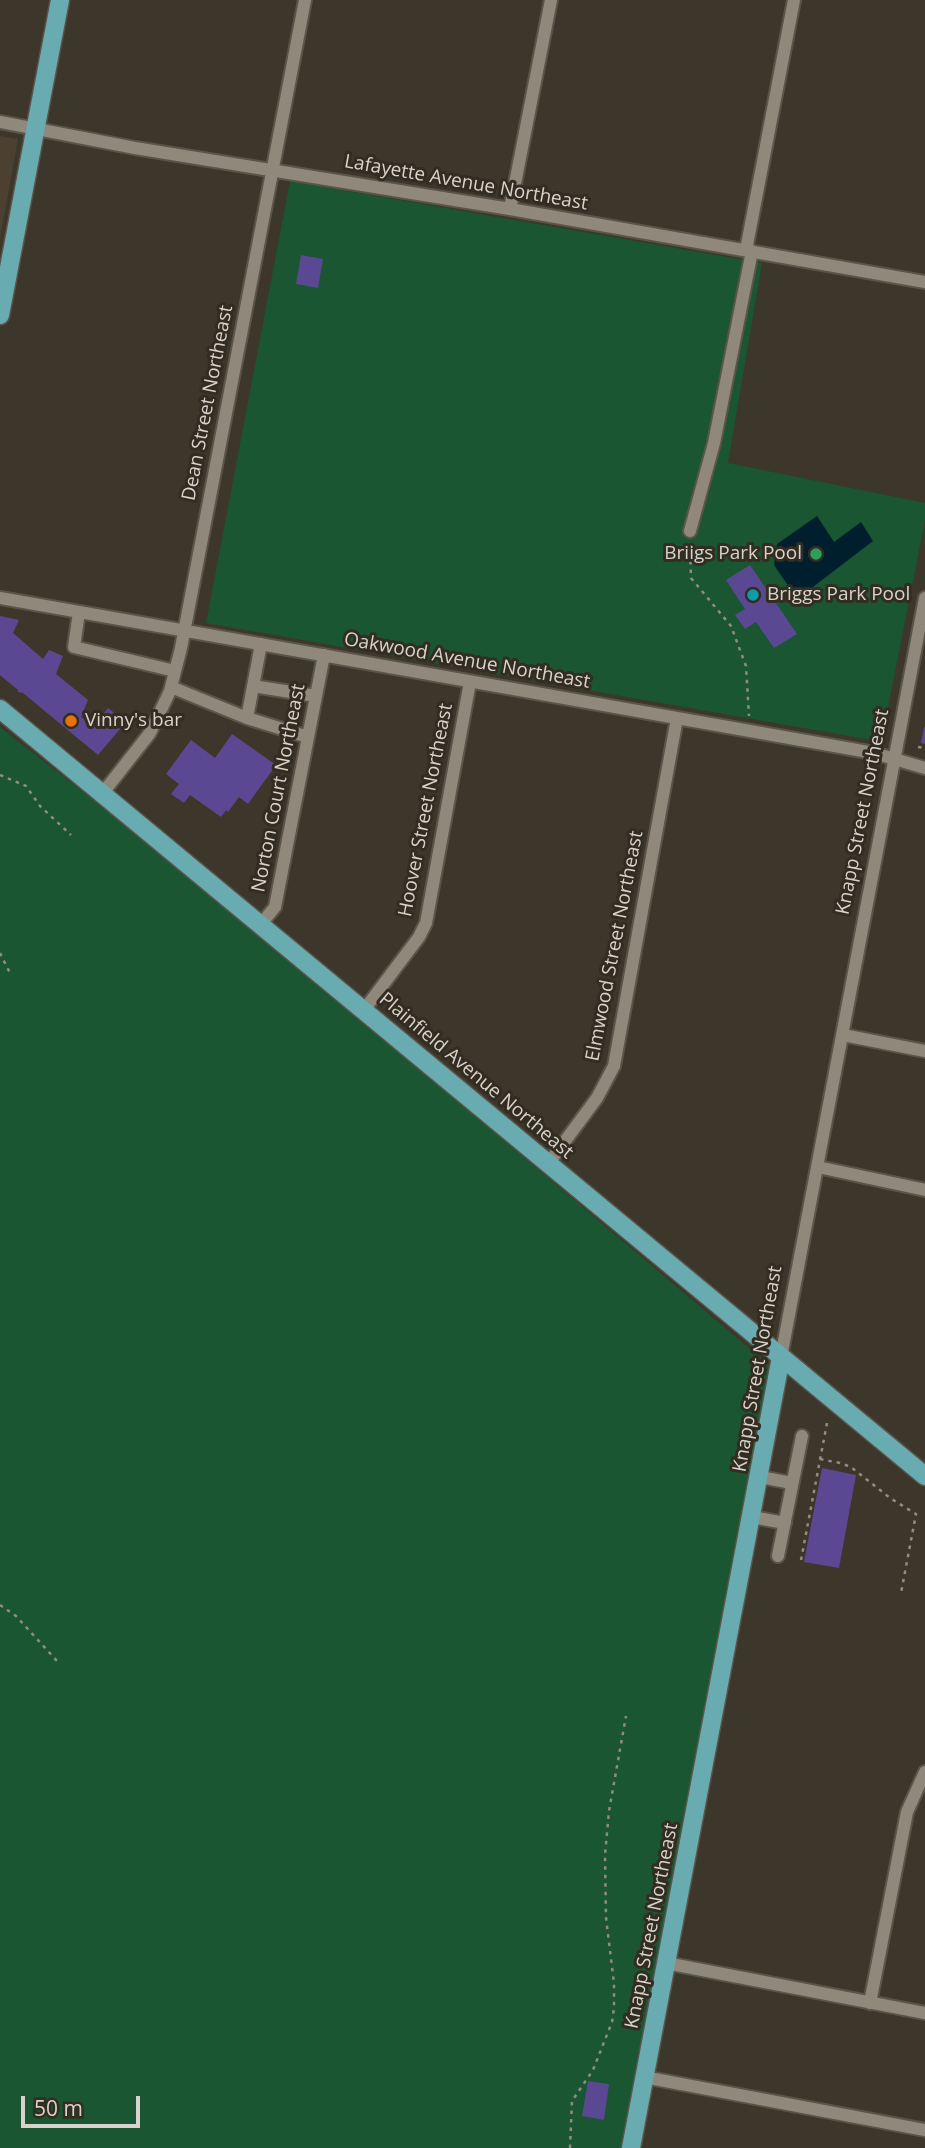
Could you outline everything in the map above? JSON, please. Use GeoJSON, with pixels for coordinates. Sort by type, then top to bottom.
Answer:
{"type":"FeatureCollection","features":[{"type":"Feature","properties":{"kind":"main road"},"geometry":{"type":"LineString","coordinates":[[0,315],[61,0]]}},
{"type":"Feature","properties":{"kind":"main road","name":"Plainfield Avenue Northeast"},"geometry":{"type":"LineString","coordinates":[[0,709],[925,1476]]}},
{"type":"Feature","properties":{"kind":"main road","name":"Knapp Street Northeast"},"geometry":{"type":"LineString","coordinates":[[631,2148],[781,1357]]}},
{"type":"Feature","properties":{"kind":"street","name":"Dean Street Northeast"},"geometry":{"type":"LineString","coordinates":[[102,793],[150,733],[171,687],[305,0]]}},
{"type":"Feature","properties":{"kind":"street"},"geometry":{"type":"LineString","coordinates":[[510,209],[551,0]]}},
{"type":"Feature","properties":{"kind":"street"},"geometry":{"type":"LineString","coordinates":[[690,531],[714,443],[794,0]]}},
{"type":"Feature","properties":{"kind":"street","name":"Lafayette Avenue Northeast"},"geometry":{"type":"LineString","coordinates":[[0,122],[135,148],[510,209],[925,282]]}},
{"type":"Feature","properties":{"kind":"street","name":"Oakwood Avenue Northeast"},"geometry":{"type":"LineString","coordinates":[[0,598],[874,753],[925,768]]}},
{"type":"Feature","properties":{"kind":"street","name":"Knapp Street Northeast"},"geometry":{"type":"LineString","coordinates":[[781,1357],[925,598]]}},
{"type":"Feature","properties":{"kind":"street"},"geometry":{"type":"LineString","coordinates":[[79,612],[74,647],[175,671]]}},
{"type":"Feature","properties":{"kind":"street"},"geometry":{"type":"LineString","coordinates":[[247,718],[261,644]]}},
{"type":"Feature","properties":{"kind":"street","name":"Norton Court Northeast"},"geometry":{"type":"LineString","coordinates":[[261,924],[275,906],[324,655]]}},
{"type":"Feature","properties":{"kind":"street","name":"Hoover Street Northeast"},"geometry":{"type":"LineString","coordinates":[[364,1010],[419,937],[426,923],[470,681]]}},
{"type":"Feature","properties":{"kind":"street"},"geometry":{"type":"LineString","coordinates":[[253,686],[316,696]]}},
{"type":"Feature","properties":{"kind":"street"},"geometry":{"type":"LineString","coordinates":[[171,687],[247,718],[308,737]]}},
{"type":"Feature","properties":{"kind":"street","name":"Elmwood Street Northeast"},"geometry":{"type":"LineString","coordinates":[[548,1164],[597,1098],[614,1066],[677,718]]}},
{"type":"Feature","properties":{"kind":"street"},"geometry":{"type":"LineString","coordinates":[[843,1035],[925,1051]]}},
{"type":"Feature","properties":{"kind":"street"},"geometry":{"type":"LineString","coordinates":[[818,1167],[925,1190]]}},
{"type":"Feature","properties":{"kind":"street"},"geometry":{"type":"LineString","coordinates":[[778,1556],[802,1436]]}},
{"type":"Feature","properties":{"kind":"street"},"geometry":{"type":"LineString","coordinates":[[760,1477],[792,1483]]}},
{"type":"Feature","properties":{"kind":"street"},"geometry":{"type":"LineString","coordinates":[[752,1517],[785,1523]]}},
{"type":"Feature","properties":{"kind":"street"},"geometry":{"type":"LineString","coordinates":[[870,2003],[907,1812],[925,1772]]}},
{"type":"Feature","properties":{"kind":"street"},"geometry":{"type":"LineString","coordinates":[[666,1964],[925,2013]]}},
{"type":"Feature","properties":{"kind":"street"},"geometry":{"type":"LineString","coordinates":[[645,2077],[925,2130]]}},
{"type":"Feature","properties":{"kind":"path"},"geometry":{"type":"LineString","coordinates":[[690,531],[691,578],[731,625],[746,666],[749,716]]}},
{"type":"Feature","properties":{"kind":"path"},"geometry":{"type":"LineString","coordinates":[[918,747],[925,748]]}},
{"type":"Feature","properties":{"kind":"path"},"geometry":{"type":"LineString","coordinates":[[0,775],[26,786],[40,806],[71,835]]}},
{"type":"Feature","properties":{"kind":"path"},"geometry":{"type":"LineString","coordinates":[[0,953],[11,975]]}},
{"type":"Feature","properties":{"kind":"path"},"geometry":{"type":"LineString","coordinates":[[802,1560],[827,1423]]}},
{"type":"Feature","properties":{"kind":"path"},"geometry":{"type":"LineString","coordinates":[[820,1459],[851,1468],[916,1514],[901,1593]]}},
{"type":"Feature","properties":{"kind":"path"},"geometry":{"type":"LineString","coordinates":[[0,1605],[16,1615],[57,1661]]}},
{"type":"Feature","properties":{"kind":"path"},"geometry":{"type":"LineString","coordinates":[[570,2148],[572,2101],[593,2070],[612,2022],[614,2008],[614,1983],[606,1918],[605,1855],[609,1811],[626,1716]]}},
{"type":"Feature","properties":{"kind":"shaded area"},"geometry":{"type":"Polygon","coordinates":[[[0,136],[18,139],[0,239],[0,136]]]}},
{"type":"Feature","properties":{"kind":"green space"},"geometry":{"type":"Polygon","coordinates":[[[290,181],[762,263],[728,463],[925,503],[925,520],[883,733],[879,738],[872,740],[206,623],[290,181]]]}},
{"type":"Feature","properties":{"kind":"green space"},"geometry":{"type":"Polygon","coordinates":[[[0,727],[219,898],[770,1366],[622,2148],[0,2148],[0,727]]]}},
{"type":"Feature","properties":{"kind":"water","name":"Briigs Park Pool"},"geometry":{"type":"Polygon","coordinates":[[[817,516],[834,542],[861,522],[873,541],[809,590],[789,587],[774,565],[777,544],[817,516]]]}},
{"type":"Feature","properties":{"kind":"building"},"geometry":{"type":"Polygon","coordinates":[[[301,255],[323,259],[318,288],[296,284],[301,255]]]}},
{"type":"Feature","properties":{"kind":"building","name":"Briggs Park Pool"},"geometry":{"type":"Polygon","coordinates":[[[750,565],[797,634],[774,648],[756,622],[745,629],[735,615],[745,609],[726,580],[750,565]]]}},
{"type":"Feature","properties":{"kind":"building"},"geometry":{"type":"Polygon","coordinates":[[[0,616],[19,620],[13,633],[43,659],[49,650],[63,656],[56,674],[88,700],[81,717],[94,726],[108,708],[126,722],[98,755],[0,675],[0,616]]]}},
{"type":"Feature","properties":{"kind":"building"},"geometry":{"type":"Polygon","coordinates":[[[925,727],[925,744],[921,743],[925,727]]]}},
{"type":"Feature","properties":{"kind":"building"},"geometry":{"type":"Polygon","coordinates":[[[232,734],[276,765],[248,804],[239,797],[221,817],[190,795],[184,803],[171,794],[179,784],[166,774],[191,740],[215,758],[232,734]]]}},
{"type":"Feature","properties":{"kind":"building"},"geometry":{"type":"Polygon","coordinates":[[[822,1468],[856,1475],[839,1568],[804,1562],[822,1468]]]}},
{"type":"Feature","properties":{"kind":"building"},"geometry":{"type":"Polygon","coordinates":[[[588,2081],[609,2084],[604,2120],[582,2116],[588,2081]]]}},
{"type":"Feature","properties":{"kind":"place","name":"Briigs Park Pool"},"geometry":{"type":"Point","coordinates":[816,554]}},
{"type":"Feature","properties":{"kind":"place","name":"Briggs Park Pool"},"geometry":{"type":"Point","coordinates":[753,595]}},
{"type":"Feature","properties":{"kind":"place","name":"Vinny's bar"},"geometry":{"type":"Point","coordinates":[71,721]}}]}
